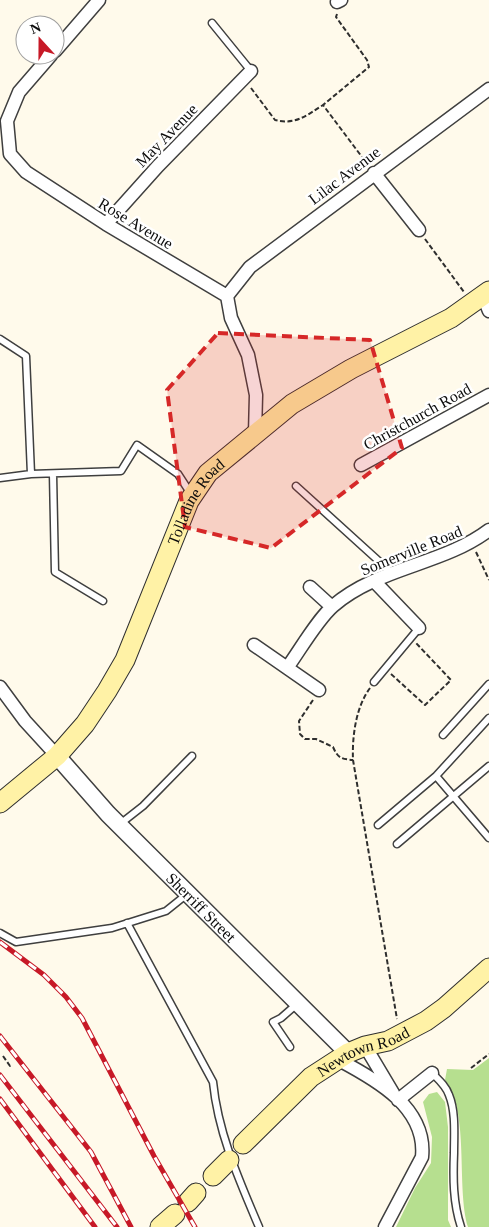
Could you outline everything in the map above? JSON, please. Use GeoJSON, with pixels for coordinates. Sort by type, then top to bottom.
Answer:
{"type":"FeatureCollection","features":[{"type":"Feature","properties":{"kind":"main road","name":"Tolladine Road"},"geometry":{"type":"LineString","coordinates":[[0,803],[57,756],[85,724],[125,660],[192,496],[208,473],[292,404],[350,369],[484,300]]}},
{"type":"Feature","properties":{"kind":"main road","name":"Newtown Road"},"geometry":{"type":"LineString","coordinates":[[243,1144],[311,1077],[343,1056],[366,1046],[402,1035],[444,1008],[489,968]]}},
{"type":"Feature","properties":{"kind":"main road"},"geometry":{"type":"LineString","coordinates":[[213,1176],[229,1160]]}},
{"type":"Feature","properties":{"kind":"main road"},"geometry":{"type":"LineString","coordinates":[[160,1227],[186,1203]]}},
{"type":"Feature","properties":{"kind":"street"},"geometry":{"type":"LineString","coordinates":[[65,39],[99,0]]}},
{"type":"Feature","properties":{"kind":"street","name":"Rose Avenue"},"geometry":{"type":"LineString","coordinates":[[42,65],[19,92],[7,121],[10,154],[26,172],[106,224],[227,296]]}},
{"type":"Feature","properties":{"kind":"street","name":"May Avenue"},"geometry":{"type":"LineString","coordinates":[[106,224],[158,166],[247,75]]}},
{"type":"Feature","properties":{"kind":"street","name":"Lilac Avenue"},"geometry":{"type":"LineString","coordinates":[[227,296],[250,267],[489,89]]}},
{"type":"Feature","properties":{"kind":"street"},"geometry":{"type":"LineString","coordinates":[[374,173],[418,230]]}},
{"type":"Feature","properties":{"kind":"street"},"geometry":{"type":"LineString","coordinates":[[227,296],[231,318],[250,363],[256,395],[255,434]]}},
{"type":"Feature","properties":{"kind":"street","name":"Christchurch Road"},"geometry":{"type":"LineString","coordinates":[[361,465],[489,396]]}},
{"type":"Feature","properties":{"kind":"street","name":"Somerville Road"},"geometry":{"type":"LineString","coordinates":[[287,668],[332,607],[364,584],[472,543],[489,530]]}},
{"type":"Feature","properties":{"kind":"street"},"geometry":{"type":"LineString","coordinates":[[374,581],[415,633]]}},
{"type":"Feature","properties":{"kind":"street"},"geometry":{"type":"LineString","coordinates":[[310,587],[332,607]]}},
{"type":"Feature","properties":{"kind":"street"},"geometry":{"type":"LineString","coordinates":[[254,645],[319,690]]}},
{"type":"Feature","properties":{"kind":"street"},"geometry":{"type":"LineString","coordinates":[[0,687],[25,721],[57,756]]}},
{"type":"Feature","properties":{"kind":"street","name":"Sherriff Street"},"geometry":{"type":"LineString","coordinates":[[57,756],[119,825],[297,1004],[343,1056]]}},
{"type":"Feature","properties":{"kind":"street"},"geometry":{"type":"LineString","coordinates":[[366,1046],[397,1098]]}},
{"type":"Feature","properties":{"kind":"street"},"geometry":{"type":"LineString","coordinates":[[343,1056],[397,1098],[417,1120],[424,1145],[422,1157],[385,1227]]}},
{"type":"Feature","properties":{"kind":"street"},"geometry":{"type":"LineString","coordinates":[[397,1098],[432,1073]]}},
{"type":"Feature","properties":{"kind":"lane"},"geometry":{"type":"LineString","coordinates":[[212,23],[247,75]]}},
{"type":"Feature","properties":{"kind":"lane"},"geometry":{"type":"LineString","coordinates":[[0,338],[26,356],[31,474]]}},
{"type":"Feature","properties":{"kind":"lane"},"geometry":{"type":"LineString","coordinates":[[0,478],[31,474],[121,472],[137,445],[178,474],[192,496]]}},
{"type":"Feature","properties":{"kind":"lane"},"geometry":{"type":"LineString","coordinates":[[53,474],[55,572],[103,600]]}},
{"type":"Feature","properties":{"kind":"lane"},"geometry":{"type":"LineString","coordinates":[[296,486],[392,573]]}},
{"type":"Feature","properties":{"kind":"lane"},"geometry":{"type":"LineString","coordinates":[[374,682],[415,633]]}},
{"type":"Feature","properties":{"kind":"lane"},"geometry":{"type":"LineString","coordinates":[[443,734],[489,684]]}},
{"type":"Feature","properties":{"kind":"lane"},"geometry":{"type":"LineString","coordinates":[[378,825],[436,776],[489,718]]}},
{"type":"Feature","properties":{"kind":"lane"},"geometry":{"type":"LineString","coordinates":[[119,825],[143,806],[192,756]]}},
{"type":"Feature","properties":{"kind":"lane"},"geometry":{"type":"LineString","coordinates":[[396,844],[489,766]]}},
{"type":"Feature","properties":{"kind":"lane"},"geometry":{"type":"LineString","coordinates":[[436,776],[489,838]]}},
{"type":"Feature","properties":{"kind":"lane"},"geometry":{"type":"LineString","coordinates":[[0,933],[16,942],[112,928],[166,911],[188,894]]}},
{"type":"Feature","properties":{"kind":"lane"},"geometry":{"type":"LineString","coordinates":[[127,924],[213,1082],[216,1109],[238,1180],[259,1227]]}},
{"type":"Feature","properties":{"kind":"lane"},"geometry":{"type":"LineString","coordinates":[[290,1047],[273,1022],[281,1018],[297,1004]]}},
{"type":"Feature","properties":{"kind":"lane"},"geometry":{"type":"LineString","coordinates":[[432,1073],[450,1096],[454,1122],[455,1194],[461,1227]]}},
{"type":"Feature","properties":{"kind":"path"},"geometry":{"type":"LineString","coordinates":[[247,75],[275,120],[288,123],[299,120],[323,105],[369,67],[367,60],[336,17],[339,1]]}},
{"type":"Feature","properties":{"kind":"path"},"geometry":{"type":"LineString","coordinates":[[323,105],[374,173]]}},
{"type":"Feature","properties":{"kind":"path"},"geometry":{"type":"LineString","coordinates":[[418,230],[484,300]]}},
{"type":"Feature","properties":{"kind":"path"},"geometry":{"type":"LineString","coordinates":[[472,543],[489,580]]}},
{"type":"Feature","properties":{"kind":"path"},"geometry":{"type":"LineString","coordinates":[[385,669],[425,705],[451,680],[415,633]]}},
{"type":"Feature","properties":{"kind":"path"},"geometry":{"type":"LineString","coordinates":[[374,682],[361,700],[353,748],[353,760],[395,1012],[402,1035]]}},
{"type":"Feature","properties":{"kind":"path"},"geometry":{"type":"LineString","coordinates":[[319,690],[298,721],[300,734],[305,739],[316,740],[333,747],[337,756],[342,759],[353,760]]}},
{"type":"Feature","properties":{"kind":"path"},"geometry":{"type":"LineString","coordinates":[[471,1068],[489,1054]]}},
{"type":"Feature","properties":{"kind":"path"},"geometry":{"type":"LineString","coordinates":[[3,1056],[10,1066],[12,1064]]}},
{"type":"Feature","properties":{"kind":"highlighted area"},"geometry":{"type":"Polygon","coordinates":[[[218,333],[370,340],[402,448],[271,548],[185,527],[167,390],[218,333]]]}},
{"type":"Feature","properties":{"kind":"green space"},"geometry":{"type":"Polygon","coordinates":[[[489,1058],[489,1227],[468,1227],[463,1192],[460,1130],[457,1110],[453,1094],[445,1080],[447,1069],[473,1070],[489,1058]]]}},
{"type":"Feature","properties":{"kind":"green space"},"geometry":{"type":"Polygon","coordinates":[[[437,1092],[445,1102],[448,1127],[448,1220],[451,1227],[396,1227],[415,1188],[431,1163],[432,1137],[423,1102],[429,1094],[437,1092]]]}},
{"type":"Feature","properties":{"kind":"railway"},"geometry":{"type":"LineString","coordinates":[[0,942],[44,975],[66,997],[82,1018],[154,1156],[195,1227]]}},
{"type":"Feature","properties":{"kind":"railway"},"geometry":{"type":"LineString","coordinates":[[0,1036],[91,1152],[131,1227]]}},
{"type":"Feature","properties":{"kind":"railway"},"geometry":{"type":"LineString","coordinates":[[0,1075],[117,1227]]}},
{"type":"Feature","properties":{"kind":"railway"},"geometry":{"type":"LineString","coordinates":[[0,1099],[95,1227]]}}]}
